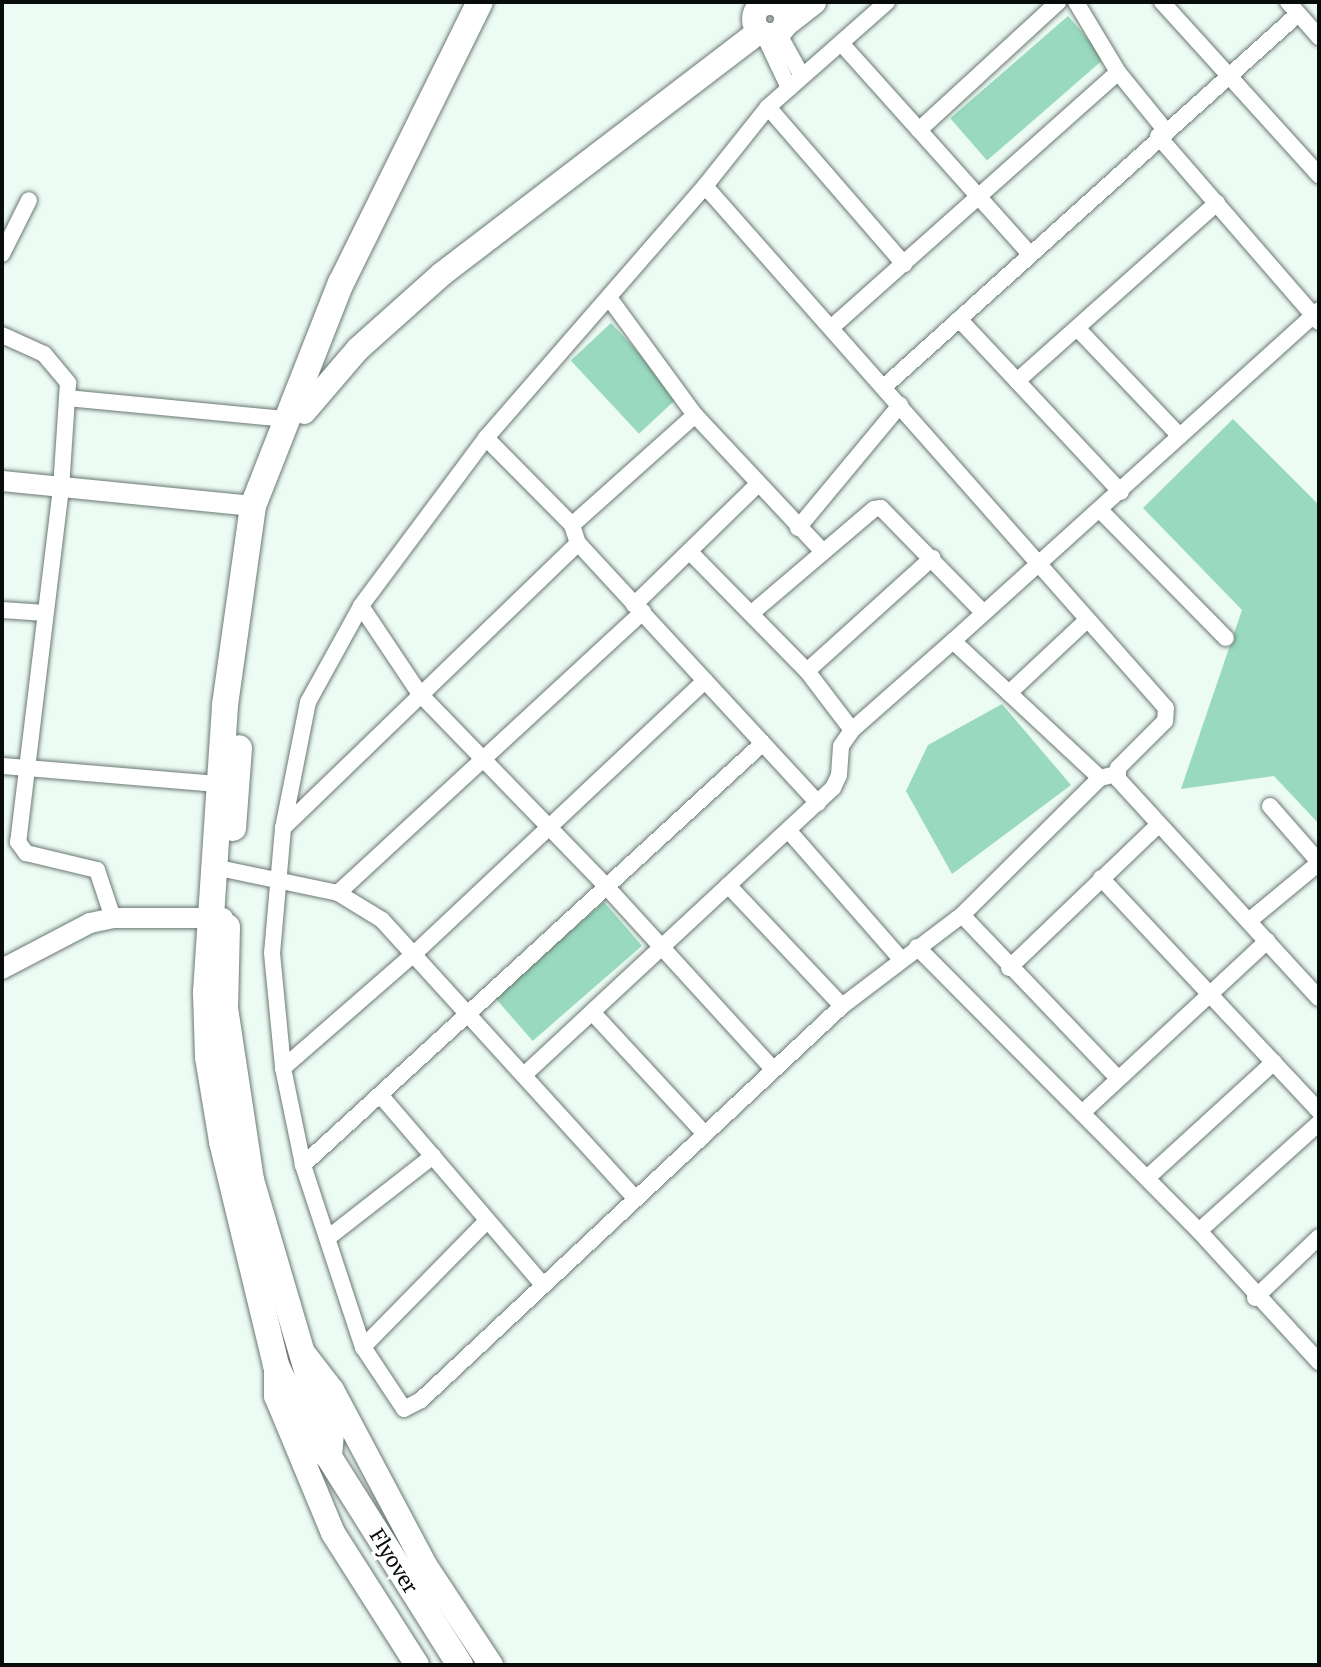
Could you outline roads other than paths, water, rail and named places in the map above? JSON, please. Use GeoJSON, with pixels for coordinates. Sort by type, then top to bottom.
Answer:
{"type":"FeatureCollection","features":[{"type":"Feature","properties":{"kind":"main road"},"geometry":{"type":"LineString","coordinates":[[219,918],[241,706],[270,507],[294,416],[341,283],[480,2]]}},
{"type":"Feature","properties":{"kind":"main road"},"geometry":{"type":"LineString","coordinates":[[222,867],[218,784],[253,506],[355,289],[497,2]]}},
{"type":"Feature","properties":{"kind":"main road"},"geometry":{"type":"LineString","coordinates":[[294,416],[358,349],[442,274],[770,15],[814,2]]}},
{"type":"Feature","properties":{"kind":"main road","name":"Flyover"},"geometry":{"type":"LineString","coordinates":[[219,918],[225,1008],[251,1180],[303,1353],[300,1389]]}},
{"type":"Feature","properties":{"kind":"main road","name":"Flyover"},"geometry":{"type":"LineString","coordinates":[[219,918],[208,1057],[222,1141],[276,1365],[300,1389],[331,1433],[329,1457],[460,1665]]}},
{"type":"Feature","properties":{"kind":"main road"},"geometry":{"type":"LineString","coordinates":[[303,1353],[332,1390],[388,1502],[491,1665]]}},
{"type":"Feature","properties":{"kind":"main road"},"geometry":{"type":"LineString","coordinates":[[276,1365],[276,1396],[333,1533],[417,1665]]}},
{"type":"Feature","properties":{"kind":"street"},"geometry":{"type":"LineString","coordinates":[[705,186],[1043,564],[1087,620],[1166,708],[1165,721],[962,915],[900,958],[842,1006],[411,1407],[395,1402],[363,1347],[303,1165],[283,1068],[272,953],[283,828],[303,713],[361,606],[486,438],[610,299],[768,107],[887,2]]}},
{"type":"Feature","properties":{"kind":"street"},"geometry":{"type":"LineString","coordinates":[[919,130],[1058,2]]}},
{"type":"Feature","properties":{"kind":"street"},"geometry":{"type":"LineString","coordinates":[[524,1075],[818,803],[839,775],[841,746],[852,730],[983,612],[1043,564],[1180,436],[1317,315],[1217,203],[1162,134],[1118,72],[1076,2]]}},
{"type":"Feature","properties":{"kind":"street"},"geometry":{"type":"LineString","coordinates":[[1162,2],[1319,175]]}},
{"type":"Feature","properties":{"kind":"street"},"geometry":{"type":"LineString","coordinates":[[885,386],[1227,76],[1293,8],[1319,37]]}},
{"type":"Feature","properties":{"kind":"street"},"geometry":{"type":"LineString","coordinates":[[770,15],[802,76]]}},
{"type":"Feature","properties":{"kind":"street"},"geometry":{"type":"LineString","coordinates":[[770,15],[789,88]]}},
{"type":"Feature","properties":{"kind":"street"},"geometry":{"type":"LineString","coordinates":[[841,43],[1030,254]]}},
{"type":"Feature","properties":{"kind":"street"},"geometry":{"type":"LineString","coordinates":[[832,327],[1118,72]]}},
{"type":"Feature","properties":{"kind":"street"},"geometry":{"type":"LineString","coordinates":[[768,107],[904,264]]}},
{"type":"Feature","properties":{"kind":"street"},"geometry":{"type":"LineString","coordinates":[[2,254],[29,200]]}},
{"type":"Feature","properties":{"kind":"street"},"geometry":{"type":"LineString","coordinates":[[1017,381],[1217,203]]}},
{"type":"Feature","properties":{"kind":"street"},"geometry":{"type":"LineString","coordinates":[[610,299],[695,415],[823,552]]}},
{"type":"Feature","properties":{"kind":"street"},"geometry":{"type":"LineString","coordinates":[[959,319],[1121,492]]}},
{"type":"Feature","properties":{"kind":"street"},"geometry":{"type":"LineString","coordinates":[[1077,328],[1180,436]]}},
{"type":"Feature","properties":{"kind":"street"},"geometry":{"type":"LineString","coordinates":[[2,335],[56,363],[68,383],[61,488],[24,769],[21,849],[97,870],[113,918]]}},
{"type":"Feature","properties":{"kind":"street"},"geometry":{"type":"LineString","coordinates":[[67,398],[294,416]]}},
{"type":"Feature","properties":{"kind":"street"},"geometry":{"type":"LineString","coordinates":[[798,528],[900,405]]}},
{"type":"Feature","properties":{"kind":"street"},"geometry":{"type":"LineString","coordinates":[[572,525],[695,415]]}},
{"type":"Feature","properties":{"kind":"street"},"geometry":{"type":"LineString","coordinates":[[486,438],[572,525],[578,543],[818,803]]}},
{"type":"Feature","properties":{"kind":"street"},"geometry":{"type":"LineString","coordinates":[[2,481],[253,506]]}},
{"type":"Feature","properties":{"kind":"street"},"geometry":{"type":"LineString","coordinates":[[338,893],[484,759],[639,608],[758,484]]}},
{"type":"Feature","properties":{"kind":"street"},"geometry":{"type":"LineString","coordinates":[[753,612],[823,552],[881,508],[983,612]]}},
{"type":"Feature","properties":{"kind":"street"},"geometry":{"type":"LineString","coordinates":[[1101,511],[1226,638]]}},
{"type":"Feature","properties":{"kind":"street"},"geometry":{"type":"LineString","coordinates":[[283,828],[578,543]]}},
{"type":"Feature","properties":{"kind":"street"},"geometry":{"type":"LineString","coordinates":[[690,552],[753,612],[807,671],[852,730]]}},
{"type":"Feature","properties":{"kind":"street"},"geometry":{"type":"LineString","coordinates":[[807,671],[932,558]]}},
{"type":"Feature","properties":{"kind":"street"},"geometry":{"type":"LineString","coordinates":[[361,606],[420,694],[605,885],[773,1069]]}},
{"type":"Feature","properties":{"kind":"street"},"geometry":{"type":"LineString","coordinates":[[2,610],[45,613]]}},
{"type":"Feature","properties":{"kind":"street"},"geometry":{"type":"LineString","coordinates":[[1009,693],[1087,620]]}},
{"type":"Feature","properties":{"kind":"street"},"geometry":{"type":"LineString","coordinates":[[953,641],[1009,693],[1108,776],[1250,920],[1319,998]]}},
{"type":"Feature","properties":{"kind":"street"},"geometry":{"type":"LineString","coordinates":[[283,1068],[415,953],[546,826],[705,681]]}},
{"type":"Feature","properties":{"kind":"street"},"geometry":{"type":"LineString","coordinates":[[303,1165],[382,1097],[605,885],[763,743]]}},
{"type":"Feature","properties":{"kind":"street"},"geometry":{"type":"LineString","coordinates":[[2,766],[218,784]]}},
{"type":"Feature","properties":{"kind":"street"},"geometry":{"type":"LineString","coordinates":[[1250,920],[1319,863],[1270,806]]}},
{"type":"Feature","properties":{"kind":"street"},"geometry":{"type":"LineString","coordinates":[[1009,968],[1158,825]]}},
{"type":"Feature","properties":{"kind":"street"},"geometry":{"type":"LineString","coordinates":[[788,830],[900,958]]}},
{"type":"Feature","properties":{"kind":"street"},"geometry":{"type":"LineString","coordinates":[[222,867],[338,893],[382,920],[634,1197]]}},
{"type":"Feature","properties":{"kind":"street"},"geometry":{"type":"LineString","coordinates":[[1101,878],[1319,1111]]}},
{"type":"Feature","properties":{"kind":"street"},"geometry":{"type":"LineString","coordinates":[[728,885],[842,1006]]}},
{"type":"Feature","properties":{"kind":"street"},"geometry":{"type":"LineString","coordinates":[[962,915],[1009,968],[1117,1077]]}},
{"type":"Feature","properties":{"kind":"street"},"geometry":{"type":"LineString","coordinates":[[2,969],[65,932],[113,918],[219,918]]}},
{"type":"Feature","properties":{"kind":"street"},"geometry":{"type":"LineString","coordinates":[[1082,1113],[1117,1077],[1267,941]]}},
{"type":"Feature","properties":{"kind":"street"},"geometry":{"type":"LineString","coordinates":[[917,947],[1199,1231],[1255,1298],[1317,1355]]}},
{"type":"Feature","properties":{"kind":"street"},"geometry":{"type":"LineString","coordinates":[[592,1012],[704,1133]]}},
{"type":"Feature","properties":{"kind":"street"},"geometry":{"type":"LineString","coordinates":[[1147,1178],[1274,1062]]}},
{"type":"Feature","properties":{"kind":"street"},"geometry":{"type":"LineString","coordinates":[[382,1097],[542,1284]]}},
{"type":"Feature","properties":{"kind":"street"},"geometry":{"type":"LineString","coordinates":[[1199,1231],[1319,1123]]}},
{"type":"Feature","properties":{"kind":"street"},"geometry":{"type":"LineString","coordinates":[[329,1237],[433,1156]]}},
{"type":"Feature","properties":{"kind":"street"},"geometry":{"type":"LineString","coordinates":[[363,1347],[486,1222]]}},
{"type":"Feature","properties":{"kind":"street"},"geometry":{"type":"LineString","coordinates":[[1255,1298],[1319,1237]]}}]}
